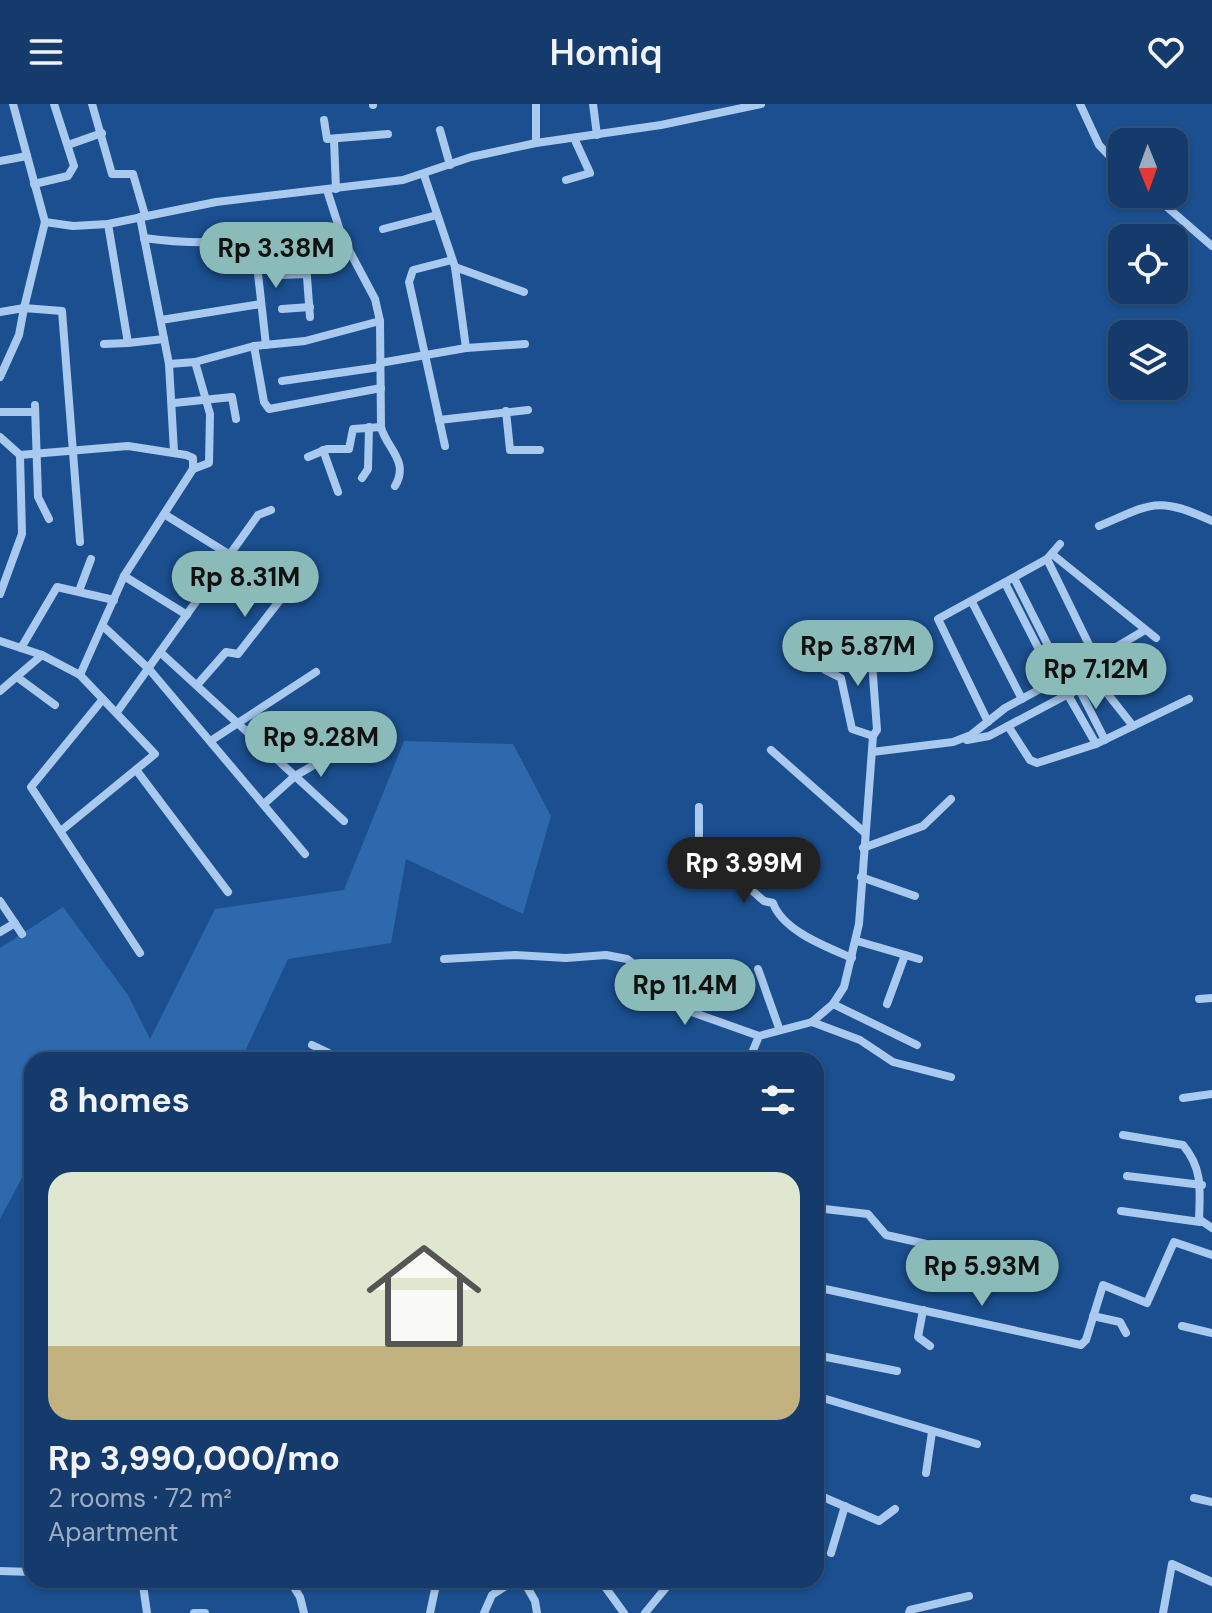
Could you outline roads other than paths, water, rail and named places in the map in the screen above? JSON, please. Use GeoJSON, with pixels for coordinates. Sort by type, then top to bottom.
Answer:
{"type":"FeatureCollection","features":[{"type":"Feature","properties":{"kind":"street"},"geometry":{"type":"LineString","coordinates":[[0,377],[19,335],[45,222],[13,104]]}},
{"type":"Feature","properties":{"kind":"street"},"geometry":{"type":"LineString","coordinates":[[34,184],[68,176],[73,170],[74,159],[54,104]]}},
{"type":"Feature","properties":{"kind":"street"},"geometry":{"type":"LineString","coordinates":[[92,104],[111,173],[133,174],[169,364],[174,403],[174,452]]}},
{"type":"Feature","properties":{"kind":"street"},"geometry":{"type":"LineString","coordinates":[[536,104],[536,143]]}},
{"type":"Feature","properties":{"kind":"street"},"geometry":{"type":"LineString","coordinates":[[593,104],[597,135]]}},
{"type":"Feature","properties":{"kind":"street"},"geometry":{"type":"LineString","coordinates":[[45,222],[73,226],[108,224],[216,202],[424,175],[450,165],[536,143],[597,135],[761,104]]}},
{"type":"Feature","properties":{"kind":"street"},"geometry":{"type":"LineString","coordinates":[[1080,104],[1099,145],[1108,154]]}},
{"type":"Feature","properties":{"kind":"street"},"geometry":{"type":"LineString","coordinates":[[324,120],[327,138],[334,140],[388,134]]}},
{"type":"Feature","properties":{"kind":"street"},"geometry":{"type":"LineString","coordinates":[[440,130],[450,165]]}},
{"type":"Feature","properties":{"kind":"street"},"geometry":{"type":"LineString","coordinates":[[68,145],[102,133]]}},
{"type":"Feature","properties":{"kind":"street"},"geometry":{"type":"LineString","coordinates":[[566,180],[590,173],[574,138]]}},
{"type":"Feature","properties":{"kind":"street"},"geometry":{"type":"LineString","coordinates":[[334,140],[331,189],[342,237],[375,299],[380,321],[381,427],[383,437],[398,456],[400,473],[395,486]]}},
{"type":"Feature","properties":{"kind":"street"},"geometry":{"type":"LineString","coordinates":[[0,161],[27,156]]}},
{"type":"Feature","properties":{"kind":"street"},"geometry":{"type":"LineString","coordinates":[[424,175],[453,264],[466,348]]}},
{"type":"Feature","properties":{"kind":"street"},"geometry":{"type":"LineString","coordinates":[[1168,208],[1212,246]]}},
{"type":"Feature","properties":{"kind":"street"},"geometry":{"type":"LineString","coordinates":[[383,229],[437,215]]}},
{"type":"Feature","properties":{"kind":"street"},"geometry":{"type":"LineString","coordinates":[[108,224],[128,343]]}},
{"type":"Feature","properties":{"kind":"street"},"geometry":{"type":"LineString","coordinates":[[304,237],[310,317]]}},
{"type":"Feature","properties":{"kind":"street"},"geometry":{"type":"LineString","coordinates":[[144,238],[197,245],[254,238],[342,237]]}},
{"type":"Feature","properties":{"kind":"street"},"geometry":{"type":"LineString","coordinates":[[254,238],[266,345]]}},
{"type":"Feature","properties":{"kind":"street"},"geometry":{"type":"LineString","coordinates":[[445,446],[410,277],[419,267],[453,264],[524,292]]}},
{"type":"Feature","properties":{"kind":"street"},"geometry":{"type":"LineString","coordinates":[[280,275],[307,274]]}},
{"type":"Feature","properties":{"kind":"street"},"geometry":{"type":"LineString","coordinates":[[161,320],[261,304]]}},
{"type":"Feature","properties":{"kind":"street"},"geometry":{"type":"LineString","coordinates":[[282,309],[310,307]]}},
{"type":"Feature","properties":{"kind":"street"},"geometry":{"type":"LineString","coordinates":[[0,312],[24,308],[62,311],[80,542]]}},
{"type":"Feature","properties":{"kind":"street"},"geometry":{"type":"LineString","coordinates":[[169,364],[195,362],[254,346],[305,341],[380,321]]}},
{"type":"Feature","properties":{"kind":"street"},"geometry":{"type":"LineString","coordinates":[[104,344],[164,339]]}},
{"type":"Feature","properties":{"kind":"street"},"geometry":{"type":"LineString","coordinates":[[282,381],[426,354],[525,344]]}},
{"type":"Feature","properties":{"kind":"street"},"geometry":{"type":"LineString","coordinates":[[254,346],[264,402],[269,409],[381,388]]}},
{"type":"Feature","properties":{"kind":"street"},"geometry":{"type":"LineString","coordinates":[[193,469],[209,463],[210,459],[210,414],[195,362]]}},
{"type":"Feature","properties":{"kind":"street"},"geometry":{"type":"LineString","coordinates":[[174,403],[206,397],[232,397],[236,419]]}},
{"type":"Feature","properties":{"kind":"street"},"geometry":{"type":"LineString","coordinates":[[0,412],[35,409],[38,497],[49,519]]}},
{"type":"Feature","properties":{"kind":"street"},"geometry":{"type":"LineString","coordinates":[[439,420],[528,410]]}},
{"type":"Feature","properties":{"kind":"street"},"geometry":{"type":"LineString","coordinates":[[506,411],[510,450],[540,450]]}},
{"type":"Feature","properties":{"kind":"street"},"geometry":{"type":"LineString","coordinates":[[362,478],[368,469],[369,427]]}},
{"type":"Feature","properties":{"kind":"street"},"geometry":{"type":"LineString","coordinates":[[308,457],[323,450],[349,449],[351,431],[381,427]]}},
{"type":"Feature","properties":{"kind":"street"},"geometry":{"type":"LineString","coordinates":[[0,437],[20,455],[75,453],[128,446],[174,452],[193,458],[193,469],[124,576],[80,675]]}},
{"type":"Feature","properties":{"kind":"street"},"geometry":{"type":"LineString","coordinates":[[323,450],[338,492]]}},
{"type":"Feature","properties":{"kind":"street"},"geometry":{"type":"LineString","coordinates":[[0,594],[20,547],[20,455]]}},
{"type":"Feature","properties":{"kind":"street"},"geometry":{"type":"LineString","coordinates":[[1099,526],[1145,505],[1160,503],[1212,521]]}},
{"type":"Feature","properties":{"kind":"street"},"geometry":{"type":"LineString","coordinates":[[117,712],[258,515],[271,510]]}},
{"type":"Feature","properties":{"kind":"street"},"geometry":{"type":"LineString","coordinates":[[164,514],[230,555]]}},
{"type":"Feature","properties":{"kind":"street"},"geometry":{"type":"LineString","coordinates":[[988,722],[938,620],[1049,557],[1060,544]]}},
{"type":"Feature","properties":{"kind":"street"},"geometry":{"type":"LineString","coordinates":[[1049,557],[1156,638]]}},
{"type":"Feature","properties":{"kind":"street"},"geometry":{"type":"LineString","coordinates":[[1049,557],[1096,659]]}},
{"type":"Feature","properties":{"kind":"street"},"geometry":{"type":"LineString","coordinates":[[79,591],[91,559]]}},
{"type":"Feature","properties":{"kind":"street"},"geometry":{"type":"LineString","coordinates":[[124,576],[187,615]]}},
{"type":"Feature","properties":{"kind":"street"},"geometry":{"type":"LineString","coordinates":[[1014,578],[1059,679]]}},
{"type":"Feature","properties":{"kind":"street"},"geometry":{"type":"LineString","coordinates":[[1005,583],[1059,679],[1073,692],[1100,742]]}},
{"type":"Feature","properties":{"kind":"street"},"geometry":{"type":"LineString","coordinates":[[21,648],[53,590],[64,586],[114,600]]}},
{"type":"Feature","properties":{"kind":"street"},"geometry":{"type":"LineString","coordinates":[[197,685],[226,652],[238,654],[280,600]]}},
{"type":"Feature","properties":{"kind":"street"},"geometry":{"type":"LineString","coordinates":[[972,602],[1023,717]]}},
{"type":"Feature","properties":{"kind":"street"},"geometry":{"type":"LineString","coordinates":[[103,626],[149,669],[212,740],[305,854]]}},
{"type":"Feature","properties":{"kind":"street"},"geometry":{"type":"LineString","coordinates":[[960,739],[1018,701],[1145,630]]}},
{"type":"Feature","properties":{"kind":"street"},"geometry":{"type":"LineString","coordinates":[[806,631],[825,670],[841,678],[852,729],[873,736]]}},
{"type":"Feature","properties":{"kind":"street"},"geometry":{"type":"LineString","coordinates":[[0,641],[42,655],[80,675],[155,754],[62,830]]}},
{"type":"Feature","properties":{"kind":"street"},"geometry":{"type":"LineString","coordinates":[[444,959],[606,955],[627,959],[668,990],[686,1010],[759,1036],[779,1028],[812,1022],[833,1004],[844,987],[857,941],[873,736],[877,730],[872,662],[876,652],[883,650]]}},
{"type":"Feature","properties":{"kind":"street"},"geometry":{"type":"LineString","coordinates":[[160,652],[344,821]]}},
{"type":"Feature","properties":{"kind":"street"},"geometry":{"type":"LineString","coordinates":[[0,691],[42,655]]}},
{"type":"Feature","properties":{"kind":"street"},"geometry":{"type":"LineString","coordinates":[[1085,666],[1133,726]]}},
{"type":"Feature","properties":{"kind":"street"},"geometry":{"type":"LineString","coordinates":[[212,740],[316,672]]}},
{"type":"Feature","properties":{"kind":"street"},"geometry":{"type":"LineString","coordinates":[[17,677],[55,705]]}},
{"type":"Feature","properties":{"kind":"street"},"geometry":{"type":"LineString","coordinates":[[872,752],[976,739],[1008,726],[1095,678]]}},
{"type":"Feature","properties":{"kind":"street"},"geometry":{"type":"LineString","coordinates":[[103,699],[31,785],[140,953]]}},
{"type":"Feature","properties":{"kind":"street"},"geometry":{"type":"LineString","coordinates":[[1008,726],[1034,763],[1100,742],[1189,699]]}},
{"type":"Feature","properties":{"kind":"street"},"geometry":{"type":"LineString","coordinates":[[771,750],[865,833]]}},
{"type":"Feature","properties":{"kind":"street"},"geometry":{"type":"LineString","coordinates":[[265,803],[295,776],[331,755]]}},
{"type":"Feature","properties":{"kind":"street"},"geometry":{"type":"LineString","coordinates":[[137,771],[228,892]]}},
{"type":"Feature","properties":{"kind":"street"},"geometry":{"type":"LineString","coordinates":[[863,848],[923,826],[951,799]]}},
{"type":"Feature","properties":{"kind":"street"},"geometry":{"type":"LineString","coordinates":[[699,807],[699,840],[702,847],[764,901],[773,903],[776,912],[814,942],[852,958]]}},
{"type":"Feature","properties":{"kind":"street"},"geometry":{"type":"LineString","coordinates":[[861,877],[915,896]]}},
{"type":"Feature","properties":{"kind":"street"},"geometry":{"type":"LineString","coordinates":[[0,901],[22,934]]}},
{"type":"Feature","properties":{"kind":"street"},"geometry":{"type":"LineString","coordinates":[[0,932],[15,923]]}},
{"type":"Feature","properties":{"kind":"street"},"geometry":{"type":"LineString","coordinates":[[857,941],[919,959]]}},
{"type":"Feature","properties":{"kind":"street"},"geometry":{"type":"LineString","coordinates":[[887,1004],[905,955]]}},
{"type":"Feature","properties":{"kind":"street"},"geometry":{"type":"LineString","coordinates":[[758,969],[779,1028]]}},
{"type":"Feature","properties":{"kind":"street"},"geometry":{"type":"LineString","coordinates":[[1199,999],[1212,998]]}},
{"type":"Feature","properties":{"kind":"street"},"geometry":{"type":"LineString","coordinates":[[833,1004],[917,1045]]}},
{"type":"Feature","properties":{"kind":"street"},"geometry":{"type":"LineString","coordinates":[[812,1022],[860,1040],[893,1062],[951,1077]]}},
{"type":"Feature","properties":{"kind":"street"},"geometry":{"type":"LineString","coordinates":[[752,1052],[759,1036]]}},
{"type":"Feature","properties":{"kind":"street"},"geometry":{"type":"LineString","coordinates":[[312,1045],[327,1052]]}},
{"type":"Feature","properties":{"kind":"street"},"geometry":{"type":"LineString","coordinates":[[1183,1098],[1212,1094]]}},
{"type":"Feature","properties":{"kind":"street"},"geometry":{"type":"LineString","coordinates":[[1123,1135],[1183,1145],[1199,1172],[1202,1185],[1200,1222]]}},
{"type":"Feature","properties":{"kind":"street"},"geometry":{"type":"LineString","coordinates":[[1127,1176],[1202,1185]]}},
{"type":"Feature","properties":{"kind":"street"},"geometry":{"type":"LineString","coordinates":[[824,1209],[868,1214],[886,1235],[971,1254]]}},
{"type":"Feature","properties":{"kind":"street"},"geometry":{"type":"LineString","coordinates":[[1121,1211],[1200,1222],[1212,1228]]}},
{"type":"Feature","properties":{"kind":"street"},"geometry":{"type":"LineString","coordinates":[[824,1289],[1081,1345],[1086,1340],[1104,1284],[1149,1303],[1174,1242],[1212,1255]]}},
{"type":"Feature","properties":{"kind":"street"},"geometry":{"type":"LineString","coordinates":[[923,1310],[918,1337],[930,1346]]}},
{"type":"Feature","properties":{"kind":"street"},"geometry":{"type":"LineString","coordinates":[[1093,1316],[1120,1322],[1126,1333]]}},
{"type":"Feature","properties":{"kind":"street"},"geometry":{"type":"LineString","coordinates":[[1182,1326],[1212,1333]]}},
{"type":"Feature","properties":{"kind":"street"},"geometry":{"type":"LineString","coordinates":[[824,1357],[897,1371]]}},
{"type":"Feature","properties":{"kind":"street"},"geometry":{"type":"LineString","coordinates":[[824,1398],[977,1444]]}},
{"type":"Feature","properties":{"kind":"street"},"geometry":{"type":"LineString","coordinates":[[926,1473],[932,1432]]}},
{"type":"Feature","properties":{"kind":"street"},"geometry":{"type":"LineString","coordinates":[[824,1497],[879,1521],[895,1509]]}},
{"type":"Feature","properties":{"kind":"street"},"geometry":{"type":"LineString","coordinates":[[1194,1498],[1212,1502]]}},
{"type":"Feature","properties":{"kind":"street"},"geometry":{"type":"LineString","coordinates":[[831,1553],[845,1506]]}},
{"type":"Feature","properties":{"kind":"street"},"geometry":{"type":"LineString","coordinates":[[1163,1613],[1172,1564],[1212,1582]]}},
{"type":"Feature","properties":{"kind":"street"},"geometry":{"type":"LineString","coordinates":[[0,1571],[24,1572]]}},
{"type":"Feature","properties":{"kind":"street"},"geometry":{"type":"LineString","coordinates":[[143,1588],[147,1613]]}},
{"type":"Feature","properties":{"kind":"street"},"geometry":{"type":"LineString","coordinates":[[294,1588],[304,1613]]}},
{"type":"Feature","properties":{"kind":"street"},"geometry":{"type":"LineString","coordinates":[[430,1613],[435,1588]]}},
{"type":"Feature","properties":{"kind":"street"},"geometry":{"type":"LineString","coordinates":[[484,1613],[492,1595],[503,1588]]}},
{"type":"Feature","properties":{"kind":"street"},"geometry":{"type":"LineString","coordinates":[[528,1588],[537,1613]]}},
{"type":"Feature","properties":{"kind":"street"},"geometry":{"type":"LineString","coordinates":[[606,1588],[624,1613]]}},
{"type":"Feature","properties":{"kind":"street"},"geometry":{"type":"LineString","coordinates":[[645,1613],[666,1588]]}},
{"type":"Feature","properties":{"kind":"street"},"geometry":{"type":"LineString","coordinates":[[909,1613],[969,1596]]}},
{"type":"Feature","properties":{"kind":"street"},"geometry":{"type":"LineString","coordinates":[[194,1613],[205,1613]]}}]}
